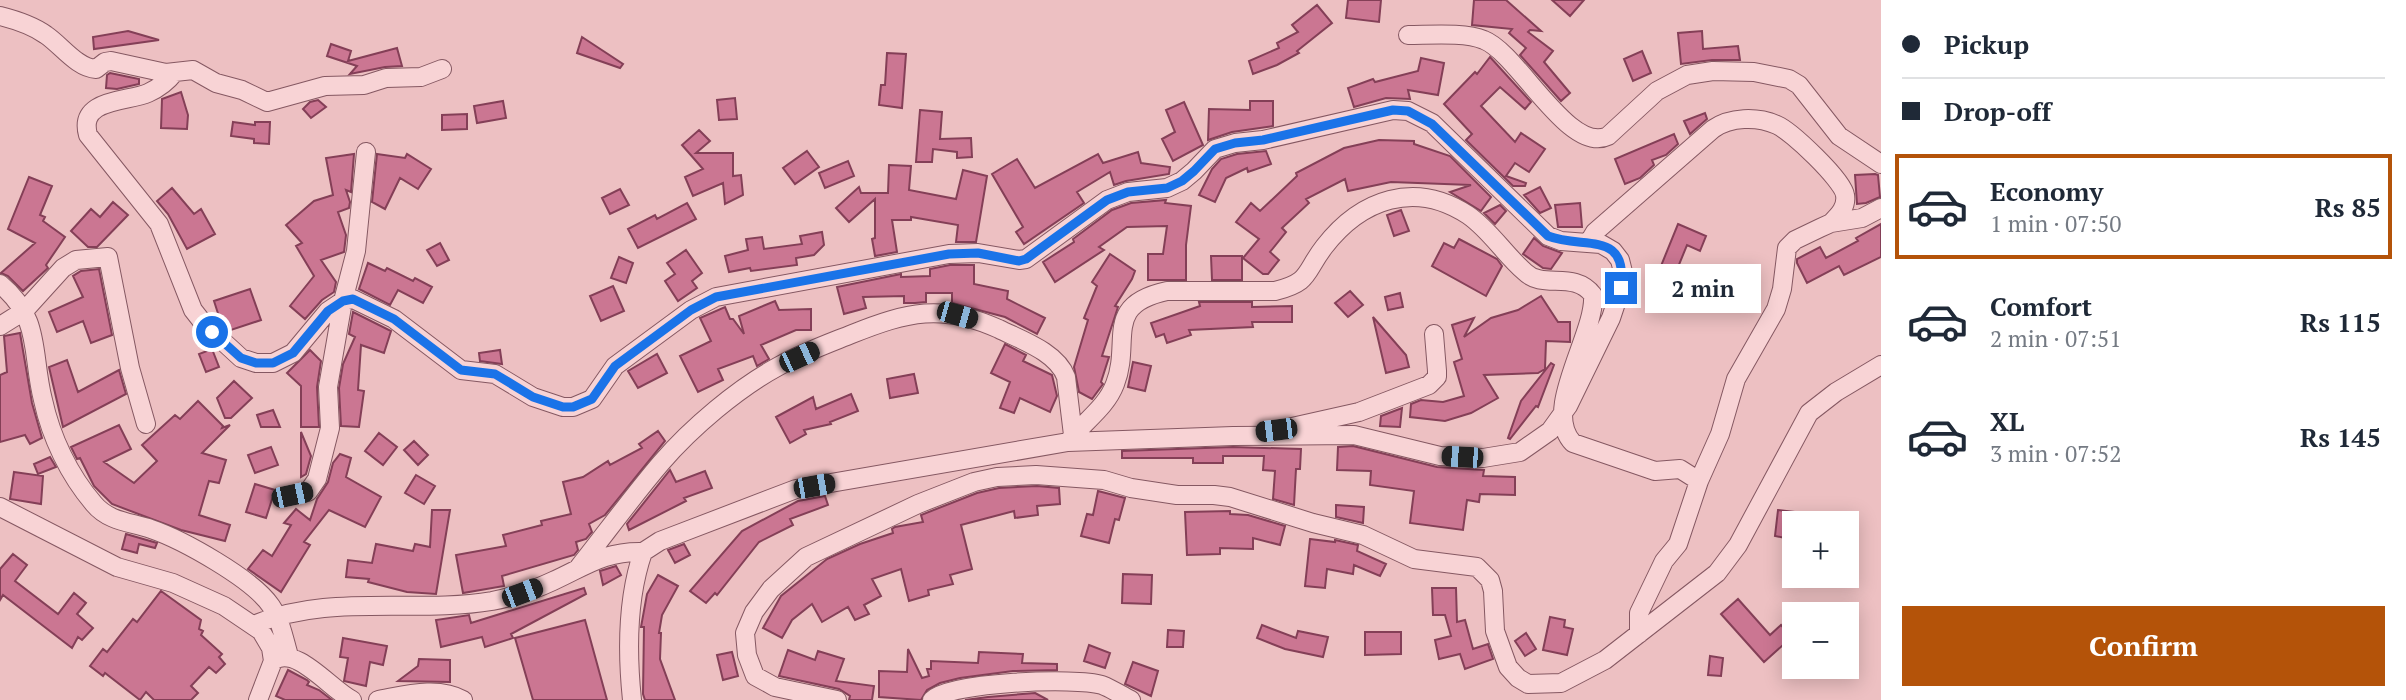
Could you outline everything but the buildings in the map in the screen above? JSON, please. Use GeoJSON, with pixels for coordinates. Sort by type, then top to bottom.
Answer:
{"type":"FeatureCollection","features":[{"type":"Feature","properties":{"kind":"street"},"geometry":{"type":"LineString","coordinates":[[0,16],[39,30],[91,69],[111,61],[166,73],[193,70],[216,83],[270,103],[325,86],[364,85],[386,78],[421,76],[442,69]]}},
{"type":"Feature","properties":{"kind":"street"},"geometry":{"type":"LineString","coordinates":[[1408,35],[1476,38],[1496,46],[1568,125],[1594,139],[1608,136],[1657,91],[1687,75],[1736,70],[1789,79],[1803,89],[1839,136],[1881,164]]}},
{"type":"Feature","properties":{"kind":"street"},"geometry":{"type":"LineString","coordinates":[[174,73],[166,82],[147,93],[97,107],[93,110],[88,135],[159,224],[193,310],[204,324],[241,358],[256,363],[273,363],[293,353],[328,311],[343,301],[353,299],[394,319],[461,370],[495,374],[533,397],[563,407],[573,407],[592,399],[615,366],[691,310],[716,297],[949,254],[978,253],[1019,261],[1026,259],[1107,200],[1128,192],[1167,188],[1182,181],[1215,149],[1393,110],[1408,111],[1432,124],[1548,236],[1561,241],[1601,244],[1613,251],[1620,260],[1623,272],[1621,288],[1611,318],[1564,412],[1550,431],[1520,452],[1483,458],[1440,456],[1354,435],[1070,439],[796,489],[660,541],[643,552],[602,556],[552,582],[494,600],[446,606],[313,610],[276,615],[254,625]]}},
{"type":"Feature","properties":{"kind":"street"},"geometry":{"type":"LineString","coordinates":[[1589,242],[1595,232],[1713,129],[1723,122],[1735,120],[1779,125],[1831,171],[1842,185],[1846,196],[1842,212],[1831,223]]}},
{"type":"Feature","properties":{"kind":"street"},"geometry":{"type":"LineString","coordinates":[[292,495],[308,492],[317,479],[330,428],[328,387],[343,301],[356,251],[366,152]]}},
{"type":"Feature","properties":{"kind":"street"},"geometry":{"type":"LineString","coordinates":[[1070,439],[1102,404],[1115,385],[1121,332],[1126,314],[1137,302],[1152,294],[1167,291],[1275,291],[1290,287],[1302,282],[1324,247],[1354,215],[1371,205],[1397,198],[1431,198],[1470,216],[1533,278],[1564,280],[1587,287],[1592,295],[1591,317],[1576,356],[1565,398],[1566,433],[1573,443],[1655,471],[1680,470],[1699,481]]}},
{"type":"Feature","properties":{"kind":"street"},"geometry":{"type":"LineString","coordinates":[[1639,634],[1639,613],[1664,561],[1678,544],[1699,481],[1720,434],[1736,379],[1776,309],[1782,289],[1787,248],[1795,240],[1831,223],[1862,219],[1881,208]]}},
{"type":"Feature","properties":{"kind":"street"},"geometry":{"type":"LineString","coordinates":[[0,326],[24,311],[63,268],[76,260],[108,257],[130,368],[146,424]]}},
{"type":"Feature","properties":{"kind":"street"},"geometry":{"type":"LineString","coordinates":[[0,284],[24,311],[34,336],[43,401],[53,434],[81,488],[93,503],[100,511],[114,519],[163,533],[204,555],[255,589],[271,605],[276,615],[281,658],[258,700]]}},
{"type":"Feature","properties":{"kind":"street"},"geometry":{"type":"LineString","coordinates":[[579,568],[662,462],[729,401],[778,366],[891,318],[925,312],[957,315],[986,323],[1049,357],[1063,369],[1066,377],[1070,439]]}},
{"type":"Feature","properties":{"kind":"street"},"geometry":{"type":"LineString","coordinates":[[1233,436],[1346,415],[1429,385],[1434,381],[1437,371],[1434,334]]}},
{"type":"Feature","properties":{"kind":"street"},"geometry":{"type":"LineString","coordinates":[[837,700],[775,687],[755,676],[747,655],[745,633],[754,612],[772,589],[806,557],[918,504],[974,482],[997,477],[1080,477],[1177,495],[1230,497],[1375,539],[1414,559],[1476,568],[1485,573],[1493,590],[1495,631],[1505,660],[1518,678],[1528,684],[1562,683],[1605,660],[1717,573],[1728,560],[1810,413],[1836,392],[1881,365]]}},
{"type":"Feature","properties":{"kind":"street"},"geometry":{"type":"LineString","coordinates":[[0,507],[104,561],[189,589],[224,606],[254,625],[281,658],[352,700]]}},
{"type":"Feature","properties":{"kind":"street"},"geometry":{"type":"LineString","coordinates":[[632,700],[629,635],[643,552]]}},
{"type":"Feature","properties":{"kind":"street"},"geometry":{"type":"LineString","coordinates":[[932,700],[943,693],[963,688],[1062,681],[1100,685],[1131,700]]}},
{"type":"Feature","properties":{"kind":"street"},"geometry":{"type":"LineString","coordinates":[[378,700],[437,692],[455,695],[463,700]]}},
{"type":"Feature","properties":{"kind":"route"},"geometry":{"type":"LineString","coordinates":[[212,332],[241,358],[256,363],[273,363],[293,353],[328,311],[343,301],[353,299],[394,319],[461,370],[495,374],[533,397],[551,404],[573,407],[592,399],[615,366],[691,310],[716,297],[949,254],[978,253],[1019,261],[1026,259],[1107,200],[1128,192],[1167,188],[1182,181],[1215,149],[1393,110],[1408,111],[1432,124],[1548,236],[1561,241],[1601,244],[1613,251],[1620,260],[1623,272],[1621,288]]}}]}
